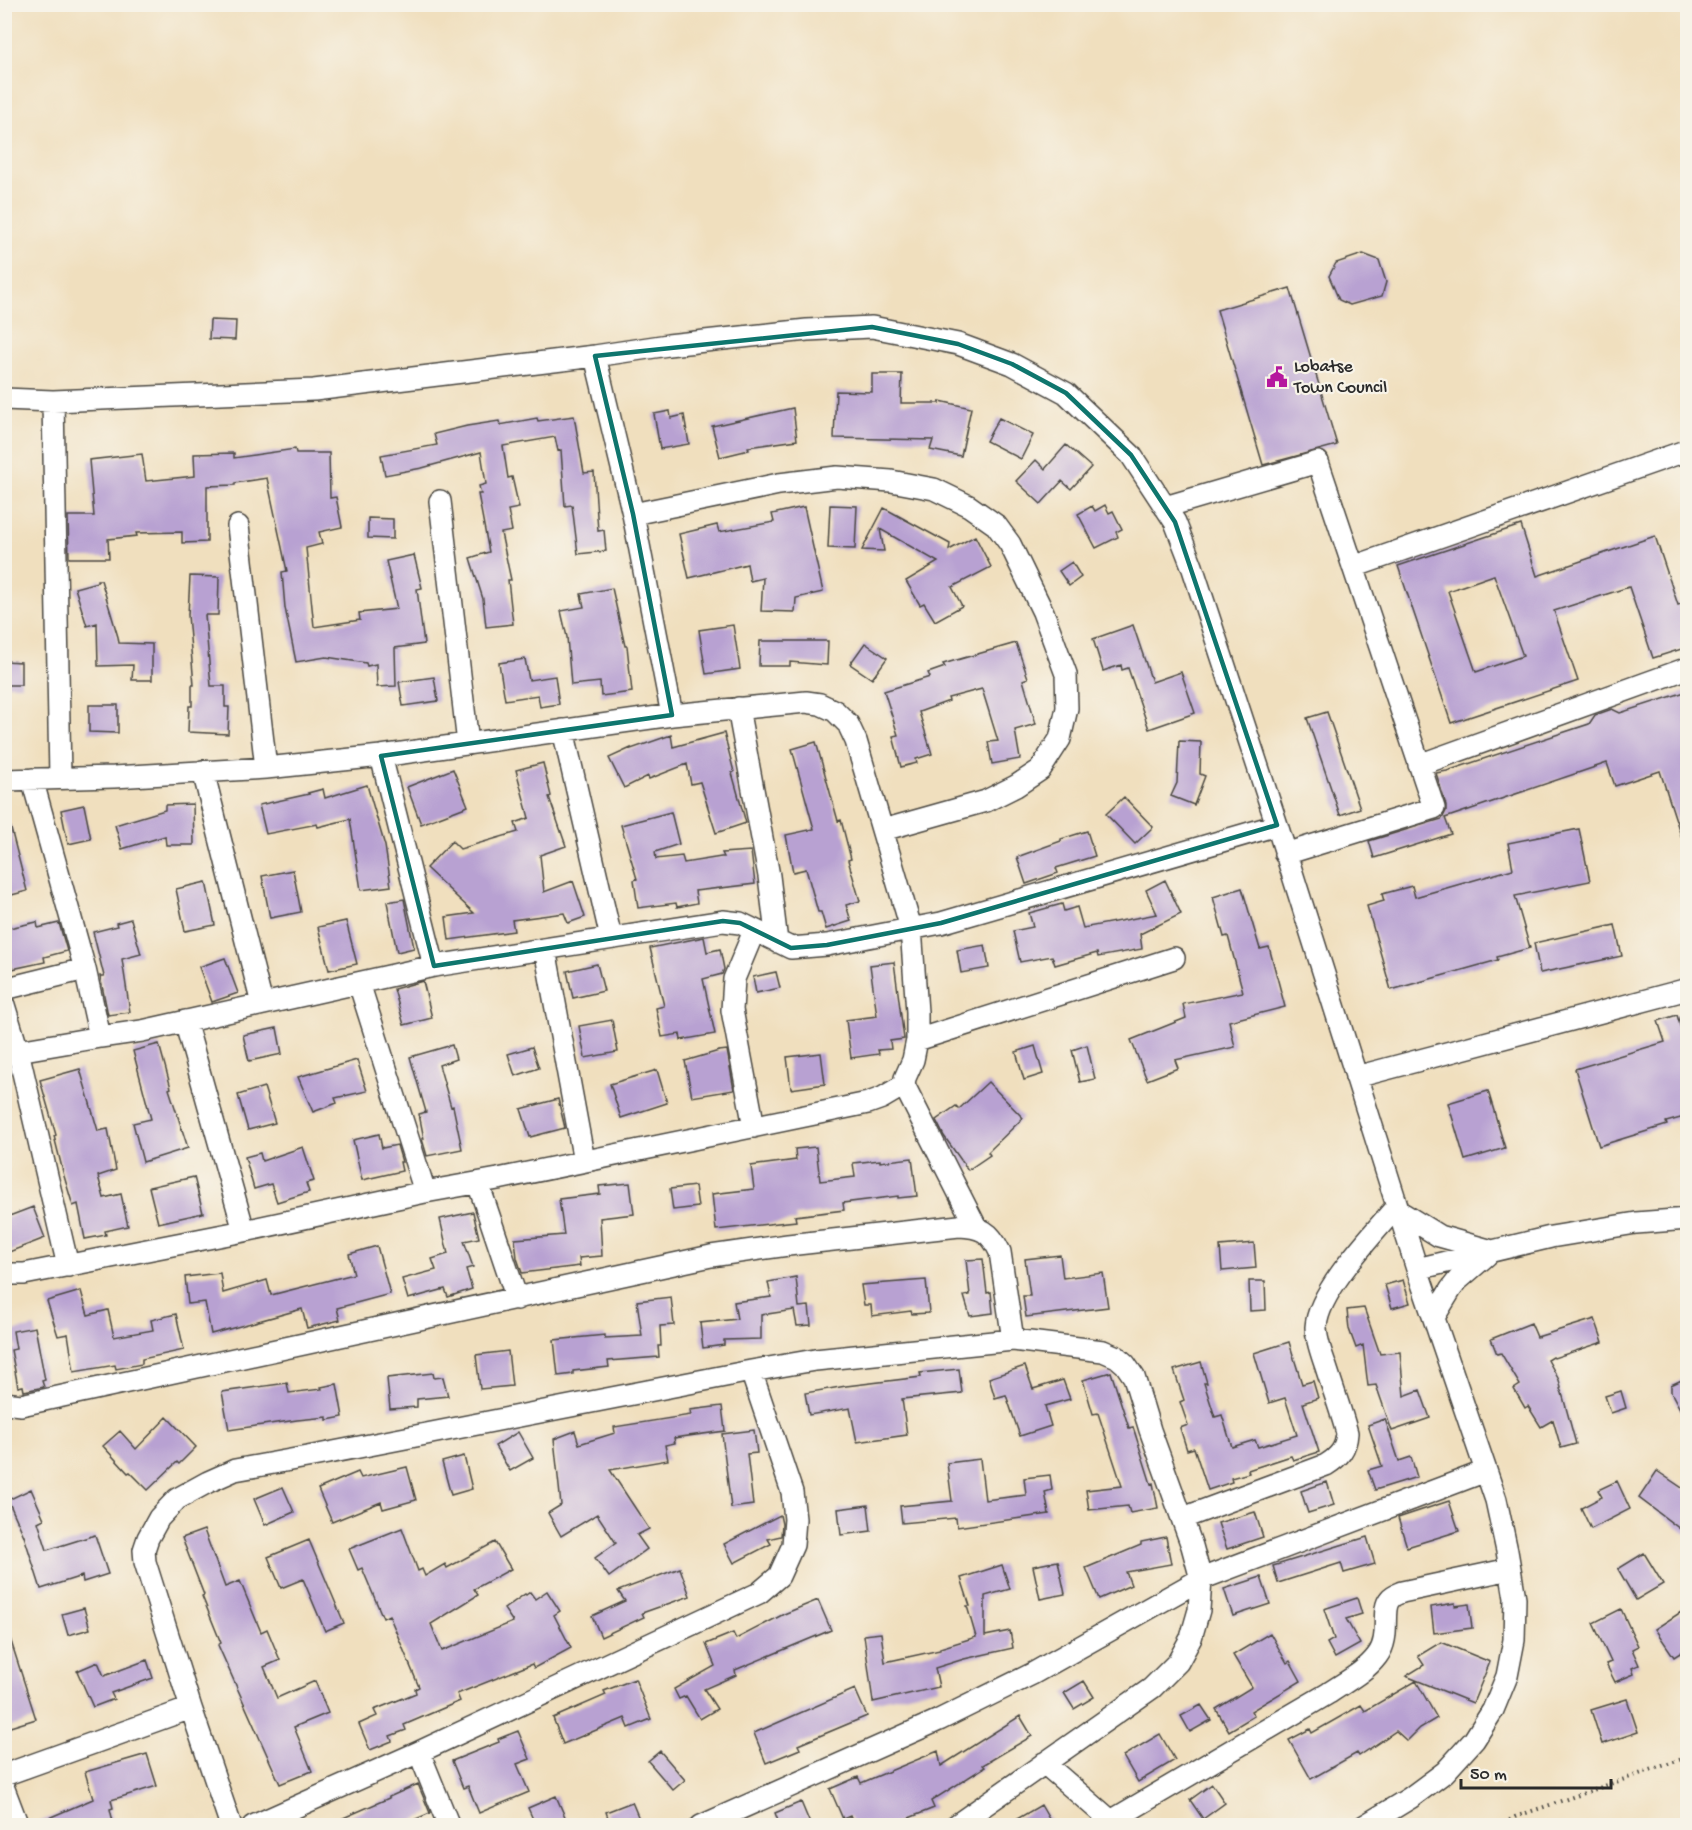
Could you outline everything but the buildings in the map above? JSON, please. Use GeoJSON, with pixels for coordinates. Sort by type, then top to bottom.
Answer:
{"type":"FeatureCollection","features":[{"type":"Feature","properties":{"kind":"street"},"geometry":{"type":"LineString","coordinates":[[4,399],[53,401],[314,390],[668,345],[784,332],[872,327],[958,344],[1012,364],[1066,393],[1131,455],[1175,522],[1192,566],[1397,1206],[1496,1500],[1515,1598],[1514,1640],[1507,1676],[1493,1710],[1474,1740],[1444,1772],[1410,1798],[1364,1826]]}},
{"type":"Feature","properties":{"kind":"street"},"geometry":{"type":"LineString","coordinates":[[595,356],[633,514],[672,715]]}},
{"type":"Feature","properties":{"kind":"street"},"geometry":{"type":"LineString","coordinates":[[53,401],[60,778]]}},
{"type":"Feature","properties":{"kind":"street"},"geometry":{"type":"LineString","coordinates":[[1353,567],[1688,450]]}},
{"type":"Feature","properties":{"kind":"street"},"geometry":{"type":"LineString","coordinates":[[1165,507],[1318,462],[1434,808],[1286,854]]}},
{"type":"Feature","properties":{"kind":"street"},"geometry":{"type":"LineString","coordinates":[[633,514],[779,484],[837,477],[891,481],[934,489],[969,506],[996,525],[1010,544],[1043,612],[1066,674],[1067,708],[1060,739],[1040,770],[1016,786],[986,801],[883,830]]}},
{"type":"Feature","properties":{"kind":"street"},"geometry":{"type":"LineString","coordinates":[[440,501],[468,744]]}},
{"type":"Feature","properties":{"kind":"street"},"geometry":{"type":"LineString","coordinates":[[238,526],[266,768]]}},
{"type":"Feature","properties":{"kind":"street"},"geometry":{"type":"LineString","coordinates":[[1419,765],[1688,668]]}},
{"type":"Feature","properties":{"kind":"street"},"geometry":{"type":"LineString","coordinates":[[4,780],[266,768],[381,756],[672,715],[806,702],[820,704],[835,711],[848,724],[856,741],[911,928],[917,1040],[904,1085],[976,1227],[995,1242],[1000,1252],[1013,1340]]}},
{"type":"Feature","properties":{"kind":"street"},"geometry":{"type":"LineString","coordinates":[[738,708],[768,866],[777,942]]}},
{"type":"Feature","properties":{"kind":"street"},"geometry":{"type":"LineString","coordinates":[[563,730],[611,938]]}},
{"type":"Feature","properties":{"kind":"street"},"geometry":{"type":"LineString","coordinates":[[381,756],[434,966]]}},
{"type":"Feature","properties":{"kind":"street"},"geometry":{"type":"LineString","coordinates":[[203,771],[262,1004]]}},
{"type":"Feature","properties":{"kind":"street"},"geometry":{"type":"LineString","coordinates":[[32,779],[85,969],[100,1037]]}},
{"type":"Feature","properties":{"kind":"street"},"geometry":{"type":"LineString","coordinates":[[18,1051],[133,1033],[434,966],[723,921],[740,923],[790,948],[827,945],[952,920],[1276,825]]}},
{"type":"Feature","properties":{"kind":"street"},"geometry":{"type":"LineString","coordinates":[[754,931],[734,979],[732,1010],[754,1127]]}},
{"type":"Feature","properties":{"kind":"street"},"geometry":{"type":"LineString","coordinates":[[545,949],[584,1161]]}},
{"type":"Feature","properties":{"kind":"street"},"geometry":{"type":"LineString","coordinates":[[917,1040],[1174,958]]}},
{"type":"Feature","properties":{"kind":"street"},"geometry":{"type":"LineString","coordinates":[[4,989],[85,969]]}},
{"type":"Feature","properties":{"kind":"street"},"geometry":{"type":"LineString","coordinates":[[359,983],[425,1191]]}},
{"type":"Feature","properties":{"kind":"street"},"geometry":{"type":"LineString","coordinates":[[1356,1077],[1688,989]]}},
{"type":"Feature","properties":{"kind":"street"},"geometry":{"type":"LineString","coordinates":[[4,1005],[18,1051],[68,1266]]}},
{"type":"Feature","properties":{"kind":"street"},"geometry":{"type":"LineString","coordinates":[[186,1021],[244,1231]]}},
{"type":"Feature","properties":{"kind":"street"},"geometry":{"type":"LineString","coordinates":[[4,1274],[24,1274],[68,1266],[244,1231],[425,1191],[478,1183],[754,1127],[868,1103],[904,1085]]}},
{"type":"Feature","properties":{"kind":"street"},"geometry":{"type":"LineString","coordinates":[[478,1183],[517,1299]]}},
{"type":"Feature","properties":{"kind":"street"},"geometry":{"type":"LineString","coordinates":[[1397,1206],[1439,1236],[1492,1251]]}},
{"type":"Feature","properties":{"kind":"street"},"geometry":{"type":"LineString","coordinates":[[1183,1518],[1326,1465],[1341,1453],[1346,1444],[1347,1434],[1319,1344],[1316,1327],[1320,1312],[1341,1273],[1397,1206]]}},
{"type":"Feature","properties":{"kind":"street"},"geometry":{"type":"LineString","coordinates":[[1418,1269],[1551,1237],[1636,1223],[1688,1218]]}},
{"type":"Feature","properties":{"kind":"street"},"geometry":{"type":"LineString","coordinates":[[4,1403],[21,1405],[711,1256],[959,1226],[976,1227]]}},
{"type":"Feature","properties":{"kind":"street"},"geometry":{"type":"LineString","coordinates":[[1434,1317],[1458,1280],[1492,1251]]}},
{"type":"Feature","properties":{"kind":"street"},"geometry":{"type":"LineString","coordinates":[[231,1826],[191,1708],[144,1550],[159,1518],[177,1499],[208,1482],[235,1470],[815,1360],[1013,1340],[1103,1351],[1117,1357],[1134,1377],[1150,1430],[1183,1518],[1201,1579],[1199,1610],[1191,1638],[1178,1662],[1152,1688],[955,1826]]}},
{"type":"Feature","properties":{"kind":"street"},"geometry":{"type":"LineString","coordinates":[[253,1826],[419,1752],[759,1593],[779,1576],[793,1545],[795,1519],[792,1492],[751,1371]]}},
{"type":"Feature","properties":{"kind":"street"},"geometry":{"type":"LineString","coordinates":[[701,1826],[1032,1674],[1201,1579],[1486,1471]]}},
{"type":"Feature","properties":{"kind":"street"},"geometry":{"type":"LineString","coordinates":[[1044,1763],[1113,1823],[1329,1693],[1363,1670],[1377,1657],[1384,1644],[1386,1608],[1392,1596],[1510,1569]]}},
{"type":"Feature","properties":{"kind":"street"},"geometry":{"type":"LineString","coordinates":[[4,1775],[191,1708]]}},
{"type":"Feature","properties":{"kind":"street"},"geometry":{"type":"LineString","coordinates":[[419,1752],[449,1826]]}},
{"type":"Feature","properties":{"kind":"street"},"geometry":{"type":"LineString","coordinates":[[4,1789],[18,1826]]}},
{"type":"Feature","properties":{"kind":"path"},"geometry":{"type":"LineString","coordinates":[[1499,1826],[1515,1817],[1688,1756]]}},
{"type":"Feature","properties":{"kind":"highlighted area"},"geometry":{"type":"Polygon","coordinates":[[[872,327],[958,344],[1012,364],[1066,393],[1131,455],[1175,522],[1277,825],[941,923],[827,945],[791,948],[740,923],[723,921],[434,966],[381,756],[672,715],[633,514],[595,356],[872,327]]]}},
{"type":"Feature","properties":{"kind":"place","name":"Lobatse Town Council"},"geometry":{"type":"Point","coordinates":[1277,377]}}]}
